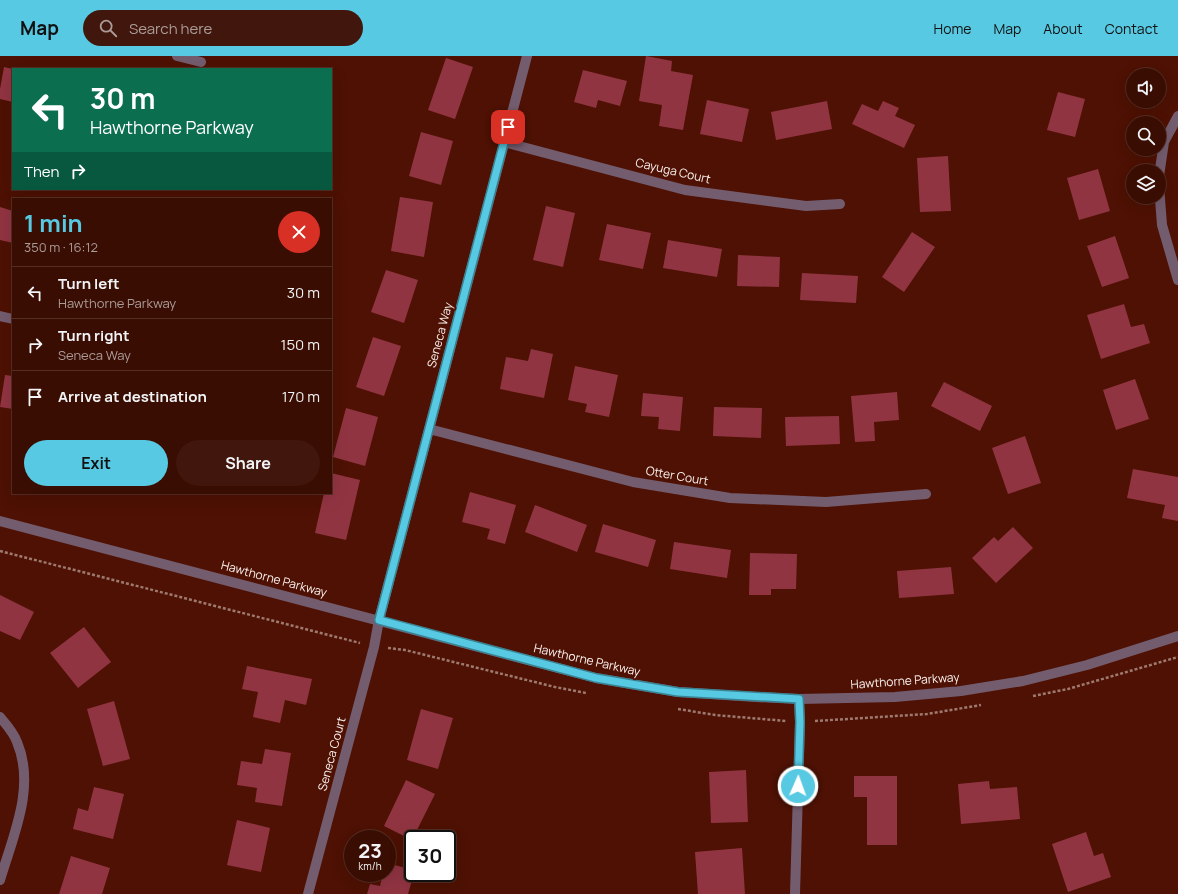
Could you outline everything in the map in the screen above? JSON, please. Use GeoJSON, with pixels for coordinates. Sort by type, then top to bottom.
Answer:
{"type":"FeatureCollection","features":[{"type":"Feature","properties":{"kind":"street"},"geometry":{"type":"LineString","coordinates":[[177,56],[201,62]]}},
{"type":"Feature","properties":{"kind":"street","name":"Seneca Way"},"geometry":{"type":"LineString","coordinates":[[379,620],[527,56]]}},
{"type":"Feature","properties":{"kind":"street"},"geometry":{"type":"LineString","coordinates":[[1161,164],[1164,142],[1178,116]]}},
{"type":"Feature","properties":{"kind":"street","name":"Cayuga Court"},"geometry":{"type":"LineString","coordinates":[[504,142],[685,190],[806,206],[840,204]]}},
{"type":"Feature","properties":{"kind":"street"},"geometry":{"type":"LineString","coordinates":[[1160,204],[1162,225],[1178,280]]}},
{"type":"Feature","properties":{"kind":"street"},"geometry":{"type":"LineString","coordinates":[[0,316],[12,319]]}},
{"type":"Feature","properties":{"kind":"street","name":"Otter Court"},"geometry":{"type":"LineString","coordinates":[[429,429],[633,482],[730,498],[826,502],[926,494]]}},
{"type":"Feature","properties":{"kind":"street","name":"Hawthorne Parkway"},"geometry":{"type":"LineString","coordinates":[[0,521],[596,678],[678,692],[799,699],[895,697],[961,691],[1023,681],[1087,665],[1178,636]]}},
{"type":"Feature","properties":{"kind":"street","name":"Seneca Court"},"geometry":{"type":"LineString","coordinates":[[308,894],[374,647],[379,620]]}},
{"type":"Feature","properties":{"kind":"street"},"geometry":{"type":"LineString","coordinates":[[795,894],[800,722],[799,699]]}},
{"type":"Feature","properties":{"kind":"street"},"geometry":{"type":"LineString","coordinates":[[0,717],[17,741],[23,769],[24,787],[23,802],[0,880]]}},
{"type":"Feature","properties":{"kind":"building"},"geometry":{"type":"Polygon","coordinates":[[[646,56],[672,61],[671,71],[693,75],[683,130],[659,126],[662,105],[639,101],[646,56]]]}},
{"type":"Feature","properties":{"kind":"building"},"geometry":{"type":"Polygon","coordinates":[[[446,58],[473,67],[455,119],[428,110],[446,58]]]}},
{"type":"Feature","properties":{"kind":"building"},"geometry":{"type":"Polygon","coordinates":[[[4,67],[12,69],[12,102],[0,99],[0,89],[4,67]]]}},
{"type":"Feature","properties":{"kind":"building"},"geometry":{"type":"Polygon","coordinates":[[[583,70],[627,81],[620,106],[598,100],[596,108],[574,102],[583,70]]]}},
{"type":"Feature","properties":{"kind":"building"},"geometry":{"type":"Polygon","coordinates":[[[1058,92],[1085,99],[1075,137],[1047,130],[1058,92]]]}},
{"type":"Feature","properties":{"kind":"building"},"geometry":{"type":"Polygon","coordinates":[[[707,100],[749,109],[742,142],[700,134],[707,100]]]}},
{"type":"Feature","properties":{"kind":"building"},"geometry":{"type":"Polygon","coordinates":[[[827,101],[832,129],[776,140],[771,112],[827,101]]]}},
{"type":"Feature","properties":{"kind":"building"},"geometry":{"type":"Polygon","coordinates":[[[883,101],[899,108],[895,116],[915,125],[904,148],[852,124],[862,104],[878,111],[883,101]]]}},
{"type":"Feature","properties":{"kind":"building"},"geometry":{"type":"Polygon","coordinates":[[[421,132],[453,141],[441,185],[409,176],[421,132]]]}},
{"type":"Feature","properties":{"kind":"building"},"geometry":{"type":"Polygon","coordinates":[[[948,156],[951,211],[920,212],[917,158],[948,156]]]}},
{"type":"Feature","properties":{"kind":"building"},"geometry":{"type":"Polygon","coordinates":[[[1098,169],[1110,211],[1079,220],[1067,178],[1098,169]]]}},
{"type":"Feature","properties":{"kind":"building"},"geometry":{"type":"Polygon","coordinates":[[[400,197],[433,202],[424,257],[391,251],[400,197]]]}},
{"type":"Feature","properties":{"kind":"building"},"geometry":{"type":"Polygon","coordinates":[[[546,206],[575,213],[563,267],[533,260],[546,206]]]}},
{"type":"Feature","properties":{"kind":"building"},"geometry":{"type":"Polygon","coordinates":[[[0,207],[12,211],[12,243],[0,240],[0,207]]]}},
{"type":"Feature","properties":{"kind":"building"},"geometry":{"type":"Polygon","coordinates":[[[607,224],[651,233],[643,269],[599,260],[607,224]]]}},
{"type":"Feature","properties":{"kind":"building"},"geometry":{"type":"Polygon","coordinates":[[[912,232],[935,247],[904,292],[882,277],[912,232]]]}},
{"type":"Feature","properties":{"kind":"building"},"geometry":{"type":"Polygon","coordinates":[[[1115,236],[1129,278],[1102,287],[1087,246],[1115,236]]]}},
{"type":"Feature","properties":{"kind":"building"},"geometry":{"type":"Polygon","coordinates":[[[668,240],[722,249],[717,277],[663,268],[668,240]]]}},
{"type":"Feature","properties":{"kind":"building"},"geometry":{"type":"Polygon","coordinates":[[[738,255],[780,257],[779,287],[737,286],[738,255]]]}},
{"type":"Feature","properties":{"kind":"building"},"geometry":{"type":"Polygon","coordinates":[[[386,270],[418,280],[404,323],[371,312],[386,270]]]}},
{"type":"Feature","properties":{"kind":"building"},"geometry":{"type":"Polygon","coordinates":[[[802,273],[858,276],[856,303],[800,300],[802,273]]]}},
{"type":"Feature","properties":{"kind":"building"},"geometry":{"type":"Polygon","coordinates":[[[1124,304],[1131,327],[1144,324],[1150,343],[1101,359],[1087,315],[1124,304]]]}},
{"type":"Feature","properties":{"kind":"building"},"geometry":{"type":"Polygon","coordinates":[[[373,337],[401,346],[384,396],[356,387],[373,337]]]}},
{"type":"Feature","properties":{"kind":"building"},"geometry":{"type":"Polygon","coordinates":[[[531,349],[553,354],[544,398],[500,389],[506,357],[528,361],[531,349]]]}},
{"type":"Feature","properties":{"kind":"building"},"geometry":{"type":"Polygon","coordinates":[[[575,366],[618,375],[609,417],[585,412],[587,404],[568,400],[575,366]]]}},
{"type":"Feature","properties":{"kind":"building"},"geometry":{"type":"Polygon","coordinates":[[[5,375],[12,376],[12,409],[0,407],[5,375]]]}},
{"type":"Feature","properties":{"kind":"building"},"geometry":{"type":"Polygon","coordinates":[[[1135,379],[1149,419],[1116,430],[1103,390],[1135,379]]]}},
{"type":"Feature","properties":{"kind":"building"},"geometry":{"type":"Polygon","coordinates":[[[944,382],[992,406],[980,431],[931,406],[944,382]]]}},
{"type":"Feature","properties":{"kind":"building"},"geometry":{"type":"Polygon","coordinates":[[[897,392],[899,420],[874,422],[875,441],[855,442],[851,396],[897,392]]]}},
{"type":"Feature","properties":{"kind":"building"},"geometry":{"type":"Polygon","coordinates":[[[643,393],[683,397],[680,431],[658,429],[659,417],[641,416],[643,393]]]}},
{"type":"Feature","properties":{"kind":"building"},"geometry":{"type":"Polygon","coordinates":[[[714,407],[762,408],[761,438],[713,436],[714,407]]]}},
{"type":"Feature","properties":{"kind":"building"},"geometry":{"type":"Polygon","coordinates":[[[346,408],[378,417],[365,466],[333,457],[346,408]]]}},
{"type":"Feature","properties":{"kind":"building"},"geometry":{"type":"Polygon","coordinates":[[[839,416],[840,444],[786,446],[785,417],[839,416]]]}},
{"type":"Feature","properties":{"kind":"building"},"geometry":{"type":"Polygon","coordinates":[[[1025,436],[1041,483],[1008,494],[992,448],[1025,436]]]}},
{"type":"Feature","properties":{"kind":"building"},"geometry":{"type":"Polygon","coordinates":[[[1133,469],[1178,477],[1178,521],[1162,518],[1165,505],[1127,498],[1133,469]]]}},
{"type":"Feature","properties":{"kind":"building"},"geometry":{"type":"Polygon","coordinates":[[[332,473],[360,480],[346,540],[315,533],[324,494],[332,494],[332,473]]]}},
{"type":"Feature","properties":{"kind":"building"},"geometry":{"type":"Polygon","coordinates":[[[470,492],[516,505],[505,544],[487,539],[490,529],[462,522],[470,492]]]}},
{"type":"Feature","properties":{"kind":"building"},"geometry":{"type":"Polygon","coordinates":[[[535,505],[587,525],[577,552],[525,532],[535,505]]]}},
{"type":"Feature","properties":{"kind":"building"},"geometry":{"type":"Polygon","coordinates":[[[603,524],[656,540],[648,567],[595,552],[603,524]]]}},
{"type":"Feature","properties":{"kind":"building"},"geometry":{"type":"Polygon","coordinates":[[[1013,527],[1033,548],[996,583],[972,558],[994,537],[998,541],[1013,527]]]}},
{"type":"Feature","properties":{"kind":"building"},"geometry":{"type":"Polygon","coordinates":[[[674,542],[731,550],[727,578],[670,569],[674,542]]]}},
{"type":"Feature","properties":{"kind":"building"},"geometry":{"type":"Polygon","coordinates":[[[750,553],[797,554],[796,589],[771,589],[771,595],[749,595],[750,553]]]}},
{"type":"Feature","properties":{"kind":"building"},"geometry":{"type":"Polygon","coordinates":[[[951,567],[954,594],[899,598],[897,571],[951,567]]]}},
{"type":"Feature","properties":{"kind":"building"},"geometry":{"type":"Polygon","coordinates":[[[0,595],[34,612],[20,640],[0,631],[0,595]]]}},
{"type":"Feature","properties":{"kind":"building"},"geometry":{"type":"Polygon","coordinates":[[[84,627],[111,662],[78,688],[50,653],[84,627]]]}},
{"type":"Feature","properties":{"kind":"building"},"geometry":{"type":"Polygon","coordinates":[[[247,666],[312,679],[306,705],[285,700],[280,723],[253,717],[258,692],[242,689],[247,666]]]}},
{"type":"Feature","properties":{"kind":"building"},"geometry":{"type":"Polygon","coordinates":[[[114,701],[130,759],[103,766],[87,709],[114,701]]]}},
{"type":"Feature","properties":{"kind":"building"},"geometry":{"type":"Polygon","coordinates":[[[421,709],[453,718],[438,769],[407,760],[421,709]]]}},
{"type":"Feature","properties":{"kind":"building"},"geometry":{"type":"Polygon","coordinates":[[[265,749],[291,753],[282,806],[255,802],[257,788],[237,785],[241,761],[262,764],[265,749]]]}},
{"type":"Feature","properties":{"kind":"building"},"geometry":{"type":"Polygon","coordinates":[[[746,770],[748,822],[711,823],[709,772],[746,770]]]}},
{"type":"Feature","properties":{"kind":"building"},"geometry":{"type":"Polygon","coordinates":[[[854,776],[897,776],[897,845],[867,845],[867,797],[854,797],[854,776]]]}},
{"type":"Feature","properties":{"kind":"building"},"geometry":{"type":"Polygon","coordinates":[[[406,780],[435,794],[417,830],[404,830],[404,836],[396,832],[396,830],[392,830],[384,826],[406,780]]]}},
{"type":"Feature","properties":{"kind":"building"},"geometry":{"type":"Polygon","coordinates":[[[989,781],[990,789],[1017,787],[1020,819],[961,824],[958,784],[989,781]]]}},
{"type":"Feature","properties":{"kind":"building"},"geometry":{"type":"Polygon","coordinates":[[[94,787],[124,794],[113,839],[73,829],[78,808],[88,811],[94,787]]]}},
{"type":"Feature","properties":{"kind":"building"},"geometry":{"type":"Polygon","coordinates":[[[237,820],[270,828],[261,872],[227,865],[237,820]]]}},
{"type":"Feature","properties":{"kind":"building"},"geometry":{"type":"Polygon","coordinates":[[[1086,832],[1094,856],[1103,853],[1111,877],[1068,892],[1052,844],[1086,832]]]}},
{"type":"Feature","properties":{"kind":"building"},"geometry":{"type":"Polygon","coordinates":[[[742,848],[745,894],[698,894],[695,852],[742,848]]]}},
{"type":"Feature","properties":{"kind":"building"},"geometry":{"type":"Polygon","coordinates":[[[71,856],[110,868],[102,894],[59,894],[71,856]]]}},
{"type":"Feature","properties":{"kind":"building"},"geometry":{"type":"Polygon","coordinates":[[[396,865],[404,868],[404,882],[411,882],[408,894],[367,894],[370,884],[380,886],[381,882],[396,882],[396,865]]]}},
{"type":"Feature","properties":{"kind":"route"},"geometry":{"type":"LineString","coordinates":[[508,127],[379,620],[596,678],[678,692],[799,699],[800,722],[798,786]]}}]}
